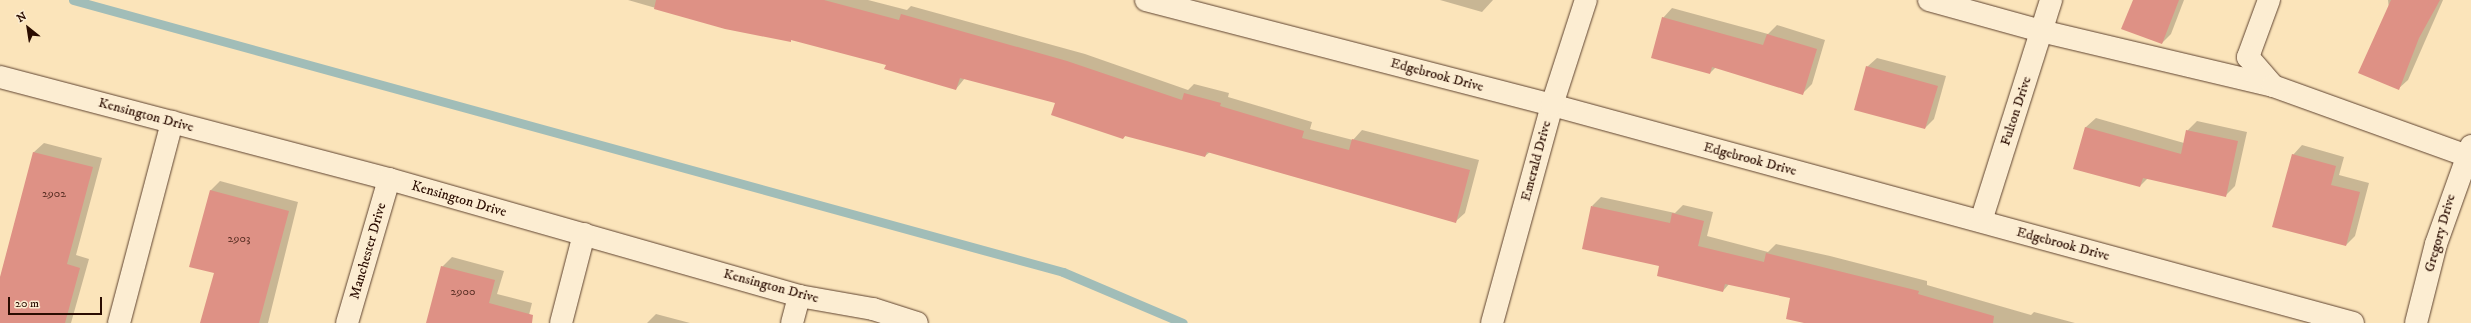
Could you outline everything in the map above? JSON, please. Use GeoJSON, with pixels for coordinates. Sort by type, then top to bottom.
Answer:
{"type":"FeatureCollection","features":[{"type":"Feature","properties":{"kind":"street","name":"Edgebrook Drive"},"geometry":{"type":"LineString","coordinates":[[1146,0],[1552,105],[2353,323]]}},
{"type":"Feature","properties":{"kind":"street","name":"Emerald Drive"},"geometry":{"type":"LineString","coordinates":[[1495,322],[1552,105],[1586,0]]}},
{"type":"Feature","properties":{"kind":"street"},"geometry":{"type":"LineString","coordinates":[[1929,0],[2041,31],[2273,86],[2469,151]]}},
{"type":"Feature","properties":{"kind":"street","name":"Fulton Drive"},"geometry":{"type":"LineString","coordinates":[[1981,221],[2051,0]]}},
{"type":"Feature","properties":{"kind":"street"},"geometry":{"type":"LineString","coordinates":[[2269,0],[2248,57],[2273,86]]}},
{"type":"Feature","properties":{"kind":"street","name":"Kensington Drive"},"geometry":{"type":"LineString","coordinates":[[0,77],[389,179],[799,296],[873,309],[917,323]]}},
{"type":"Feature","properties":{"kind":"street"},"geometry":{"type":"LineString","coordinates":[[119,323],[172,122]]}},
{"type":"Feature","properties":{"kind":"street","name":"Gregory Drive"},"geometry":{"type":"LineString","coordinates":[[2416,323],[2436,244],[2469,151]]}},
{"type":"Feature","properties":{"kind":"street","name":"Manchester Drive"},"geometry":{"type":"LineString","coordinates":[[347,323],[389,179]]}},
{"type":"Feature","properties":{"kind":"street"},"geometry":{"type":"LineString","coordinates":[[561,323],[584,234]]}},
{"type":"Feature","properties":{"kind":"street"},"geometry":{"type":"LineString","coordinates":[[792,323],[799,296]]}},
{"type":"Feature","properties":{"kind":"building"},"geometry":{"type":"Polygon","coordinates":[[[656,0],[824,0],[899,20],[901,14],[1067,61],[1182,100],[1184,93],[1221,103],[1220,106],[1304,131],[1302,138],[1349,150],[1352,139],[1470,170],[1456,223],[1207,152],[1205,157],[1125,136],[1123,139],[1051,115],[1055,103],[960,78],[956,90],[884,69],[886,65],[791,40],[791,42],[725,29],[654,9],[656,0]]]}},
{"type":"Feature","properties":{"kind":"building"},"geometry":{"type":"Polygon","coordinates":[[[2133,0],[2179,0],[2162,44],[2121,29],[2133,0]]]}},
{"type":"Feature","properties":{"kind":"building"},"geometry":{"type":"Polygon","coordinates":[[[2391,0],[2440,0],[2419,38],[2399,90],[2358,73],[2391,0]]]}},
{"type":"Feature","properties":{"kind":"building"},"geometry":{"type":"Polygon","coordinates":[[[1662,17],[1763,45],[1767,34],[1817,49],[1803,95],[1712,67],[1710,74],[1651,58],[1662,17]]]}},
{"type":"Feature","properties":{"kind":"building"},"geometry":{"type":"Polygon","coordinates":[[[1866,66],[1938,86],[1925,129],[1854,110],[1866,66]]]}},
{"type":"Feature","properties":{"kind":"building"},"geometry":{"type":"Polygon","coordinates":[[[2085,127],[2181,154],[2186,130],[2238,141],[2226,197],[2143,178],[2140,187],[2073,169],[2085,127]]]}},
{"type":"Feature","properties":{"kind":"building"},"geometry":{"type":"Polygon","coordinates":[[[33,152],[93,167],[67,264],[80,268],[65,323],[0,323],[0,277],[33,152]]]}},
{"type":"Feature","properties":{"kind":"building"},"geometry":{"type":"Polygon","coordinates":[[[2292,154],[2336,166],[2331,185],[2360,192],[2346,246],[2272,227],[2292,154]]]}},
{"type":"Feature","properties":{"kind":"building"},"geometry":{"type":"Polygon","coordinates":[[[210,190],[289,211],[259,323],[200,323],[214,273],[189,267],[210,190]]]}},
{"type":"Feature","properties":{"kind":"building"},"geometry":{"type":"Polygon","coordinates":[[[1591,206],[1670,223],[1672,213],[1704,221],[1698,246],[1764,262],[1766,253],[1919,291],[1918,294],[1994,316],[1993,323],[1804,323],[1786,319],[1790,298],[1725,284],[1723,292],[1657,276],[1659,266],[1582,249],[1591,206]]]}},
{"type":"Feature","properties":{"kind":"building"},"geometry":{"type":"Polygon","coordinates":[[[441,266],[495,280],[489,303],[533,315],[532,323],[426,323],[441,266]]]}},
{"type":"Feature","properties":{"kind":"waterway"},"geometry":{"type":"LineString","coordinates":[[73,0],[1063,272],[1183,323]]}}]}
